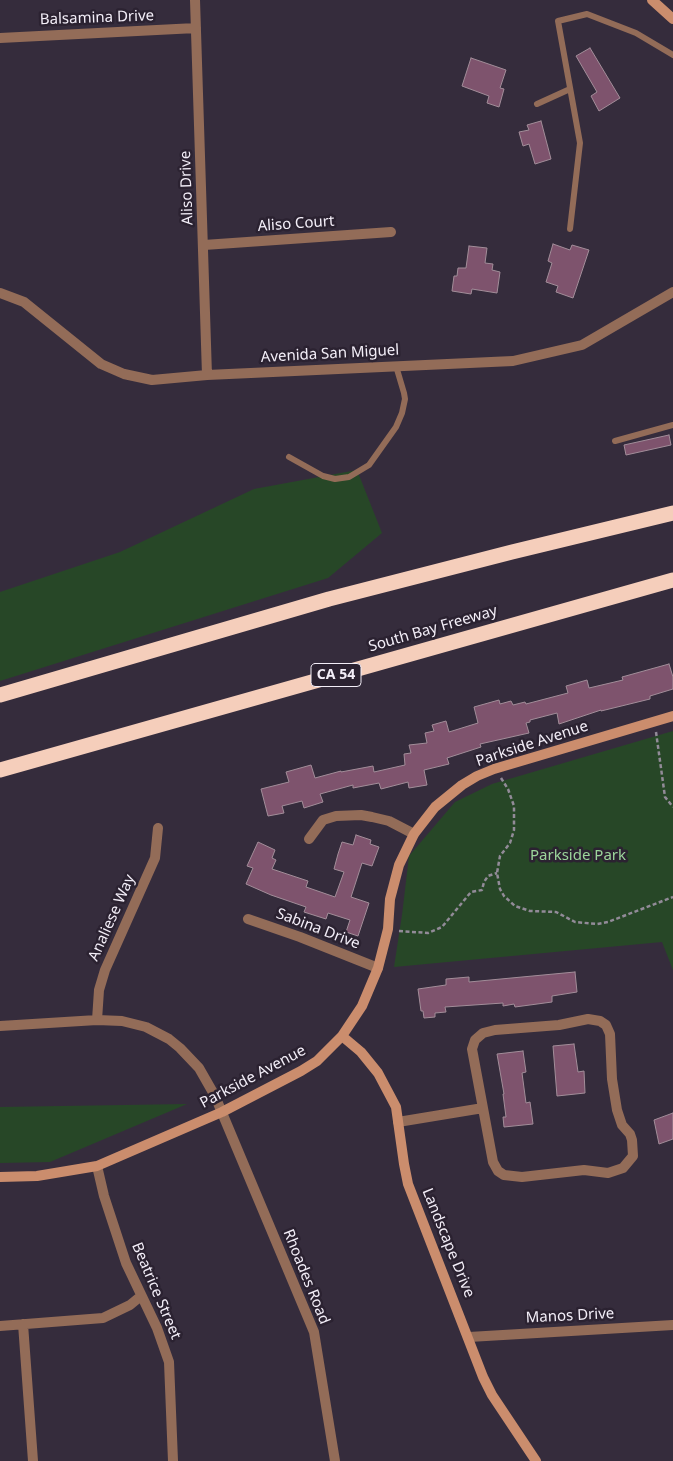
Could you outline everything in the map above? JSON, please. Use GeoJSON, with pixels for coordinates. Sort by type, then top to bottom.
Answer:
{"type":"FeatureCollection","features":[{"type":"Feature","properties":{"kind":"highway"},"geometry":{"type":"LineString","coordinates":[[0,695],[329,599],[673,513]]}},
{"type":"Feature","properties":{"kind":"highway","name":"South Bay Freeway"},"geometry":{"type":"LineString","coordinates":[[0,770],[673,580]]}},
{"type":"Feature","properties":{"kind":"main road"},"geometry":{"type":"LineString","coordinates":[[652,0],[673,19]]}},
{"type":"Feature","properties":{"kind":"main road","name":"Parkside Avenue"},"geometry":{"type":"LineString","coordinates":[[0,1178],[37,1176],[97,1166],[222,1112],[317,1061],[342,1036],[362,1006],[378,968],[388,929],[390,899],[398,865],[414,834],[424,820],[448,796],[477,776],[494,769],[673,716]]}},
{"type":"Feature","properties":{"kind":"main road","name":"Landscape Drive"},"geometry":{"type":"LineString","coordinates":[[342,1036],[361,1052],[378,1073],[396,1107],[408,1184],[469,1337],[483,1378],[492,1396],[536,1461]]}},
{"type":"Feature","properties":{"kind":"street","name":"Aliso Drive"},"geometry":{"type":"LineString","coordinates":[[195,0],[207,375]]}},
{"type":"Feature","properties":{"kind":"street","name":"Balsamina Drive"},"geometry":{"type":"LineString","coordinates":[[0,38],[196,28]]}},
{"type":"Feature","properties":{"kind":"street","name":"Aliso Court"},"geometry":{"type":"LineString","coordinates":[[204,245],[391,232]]}},
{"type":"Feature","properties":{"kind":"street","name":"Avenida San Miguel"},"geometry":{"type":"LineString","coordinates":[[0,293],[24,302],[102,364],[124,374],[152,380],[207,375],[514,362],[582,344],[673,292]]}},
{"type":"Feature","properties":{"kind":"street"},"geometry":{"type":"LineString","coordinates":[[308,839],[323,820],[336,816],[361,815],[372,817],[389,821],[414,834]]}},
{"type":"Feature","properties":{"kind":"street","name":"Analiese Way"},"geometry":{"type":"LineString","coordinates":[[97,1020],[99,990],[105,970],[156,858],[158,828]]}},
{"type":"Feature","properties":{"kind":"street","name":"Sabina Drive"},"geometry":{"type":"LineString","coordinates":[[248,919],[378,968]]}},
{"type":"Feature","properties":{"kind":"street"},"geometry":{"type":"LineString","coordinates":[[588,1018],[600,1021],[606,1024],[610,1034],[612,1079],[617,1110],[622,1125],[630,1134],[633,1156],[623,1168],[608,1173],[584,1170],[522,1177],[504,1175],[498,1171],[493,1162],[484,1108],[472,1049],[475,1040],[483,1033],[495,1030],[559,1025],[588,1018]]}},
{"type":"Feature","properties":{"kind":"street","name":"Rhoades Road"},"geometry":{"type":"LineString","coordinates":[[0,1026],[97,1020],[134,1024],[146,1027],[169,1039],[190,1057],[199,1068],[211,1087],[222,1112],[314,1332],[335,1461]]}},
{"type":"Feature","properties":{"kind":"street"},"geometry":{"type":"LineString","coordinates":[[398,1122],[484,1108]]}},
{"type":"Feature","properties":{"kind":"street","name":"Beatrice Street"},"geometry":{"type":"LineString","coordinates":[[97,1166],[104,1196],[126,1263],[157,1328],[169,1362],[173,1461]]}},
{"type":"Feature","properties":{"kind":"street"},"geometry":{"type":"LineString","coordinates":[[0,1326],[103,1318],[130,1305],[141,1296]]}},
{"type":"Feature","properties":{"kind":"street"},"geometry":{"type":"LineString","coordinates":[[23,1324],[33,1461]]}},
{"type":"Feature","properties":{"kind":"street","name":"Manos Drive"},"geometry":{"type":"LineString","coordinates":[[469,1337],[673,1325]]}},
{"type":"Feature","properties":{"kind":"lane"},"geometry":{"type":"LineString","coordinates":[[570,229],[580,143],[558,21],[587,14],[636,33],[673,55]]}},
{"type":"Feature","properties":{"kind":"lane"},"geometry":{"type":"LineString","coordinates":[[536,104],[570,89]]}},
{"type":"Feature","properties":{"kind":"lane"},"geometry":{"type":"LineString","coordinates":[[289,457],[323,476],[336,479],[349,477],[369,465],[396,427],[402,413],[405,399],[396,366]]}},
{"type":"Feature","properties":{"kind":"lane"},"geometry":{"type":"LineString","coordinates":[[615,441],[673,425]]}},
{"type":"Feature","properties":{"kind":"path"},"geometry":{"type":"LineString","coordinates":[[655,722],[661,778],[665,797],[673,808]]}},
{"type":"Feature","properties":{"kind":"path"},"geometry":{"type":"LineString","coordinates":[[494,769],[508,789],[514,806],[514,830],[510,842],[500,856],[497,873],[500,889],[504,896],[516,906],[530,911],[556,912],[575,922],[597,924],[608,922],[673,897]]}},
{"type":"Feature","properties":{"kind":"path"},"geometry":{"type":"LineString","coordinates":[[388,929],[402,932],[428,933],[442,927],[471,892],[482,890],[488,876],[497,873]]}},
{"type":"Feature","properties":{"kind":"green space"},"geometry":{"type":"Polygon","coordinates":[[[357,470],[382,533],[328,578],[0,681],[0,592],[120,552],[254,489],[357,470]]]}},
{"type":"Feature","properties":{"kind":"green space","name":"Parkside Park"},"geometry":{"type":"Polygon","coordinates":[[[673,731],[673,970],[662,942],[394,967],[409,856],[455,802],[492,784],[673,731]]]}},
{"type":"Feature","properties":{"kind":"green space"},"geometry":{"type":"Polygon","coordinates":[[[187,1104],[50,1162],[0,1163],[0,1107],[187,1104]]]}},
{"type":"Feature","properties":{"kind":"building"},"geometry":{"type":"Polygon","coordinates":[[[590,48],[620,98],[599,111],[591,96],[597,92],[576,56],[590,48]]]}},
{"type":"Feature","properties":{"kind":"building"},"geometry":{"type":"Polygon","coordinates":[[[471,58],[506,70],[500,88],[504,89],[499,107],[487,103],[489,96],[462,86],[471,58]]]}},
{"type":"Feature","properties":{"kind":"building"},"geometry":{"type":"Polygon","coordinates":[[[541,121],[551,159],[535,164],[529,144],[523,146],[519,132],[529,130],[527,125],[541,121]]]}},
{"type":"Feature","properties":{"kind":"building"},"geometry":{"type":"Polygon","coordinates":[[[553,244],[570,250],[572,245],[589,250],[573,298],[556,292],[558,286],[546,282],[552,263],[548,261],[553,244]]]}},
{"type":"Feature","properties":{"kind":"building"},"geometry":{"type":"Polygon","coordinates":[[[469,246],[487,248],[485,263],[493,264],[492,270],[500,272],[497,293],[472,289],[471,294],[452,291],[454,276],[457,276],[458,268],[466,268],[469,246]]]}},
{"type":"Feature","properties":{"kind":"building"},"geometry":{"type":"Polygon","coordinates":[[[669,435],[671,445],[626,455],[624,445],[669,435]]]}},
{"type":"Feature","properties":{"kind":"building"},"geometry":{"type":"Polygon","coordinates":[[[669,664],[673,677],[673,689],[650,696],[650,699],[601,710],[559,724],[557,713],[530,720],[530,722],[526,723],[529,733],[480,744],[481,747],[447,758],[449,764],[424,770],[427,785],[409,788],[408,782],[381,789],[379,783],[353,788],[353,785],[320,794],[323,802],[304,808],[302,801],[282,806],[284,813],[268,816],[261,789],[289,782],[286,772],[311,765],[315,778],[341,771],[373,766],[374,772],[405,765],[404,754],[411,753],[409,745],[427,743],[425,733],[434,731],[432,725],[446,721],[449,732],[478,723],[474,707],[499,700],[500,704],[511,701],[513,705],[525,702],[526,704],[568,693],[566,686],[587,680],[589,688],[623,680],[622,677],[669,664]]]}},
{"type":"Feature","properties":{"kind":"building"},"geometry":{"type":"Polygon","coordinates":[[[356,835],[371,840],[370,844],[379,847],[372,866],[362,863],[351,897],[369,903],[358,936],[346,932],[350,920],[328,913],[326,919],[304,912],[306,907],[246,884],[253,868],[247,866],[258,842],[275,850],[272,858],[276,860],[272,869],[308,881],[306,887],[335,897],[344,872],[334,869],[342,842],[353,845],[356,835]]]}},
{"type":"Feature","properties":{"kind":"building"},"geometry":{"type":"Polygon","coordinates":[[[575,972],[577,992],[552,996],[552,1002],[515,1007],[514,1004],[503,1006],[503,1003],[445,1007],[446,1012],[435,1013],[435,1017],[424,1018],[423,1011],[421,1011],[418,989],[446,985],[446,979],[469,977],[469,982],[575,972]]]}},
{"type":"Feature","properties":{"kind":"building"},"geometry":{"type":"Polygon","coordinates":[[[574,1044],[578,1072],[584,1071],[585,1093],[557,1096],[553,1046],[574,1044]]]}},
{"type":"Feature","properties":{"kind":"building"},"geometry":{"type":"Polygon","coordinates":[[[523,1051],[526,1072],[522,1073],[526,1103],[530,1102],[533,1124],[504,1127],[503,1117],[506,1117],[504,1094],[497,1054],[523,1051]]]}},
{"type":"Feature","properties":{"kind":"building"},"geometry":{"type":"Polygon","coordinates":[[[673,1113],[673,1139],[659,1144],[654,1120],[673,1113]]]}}]}
